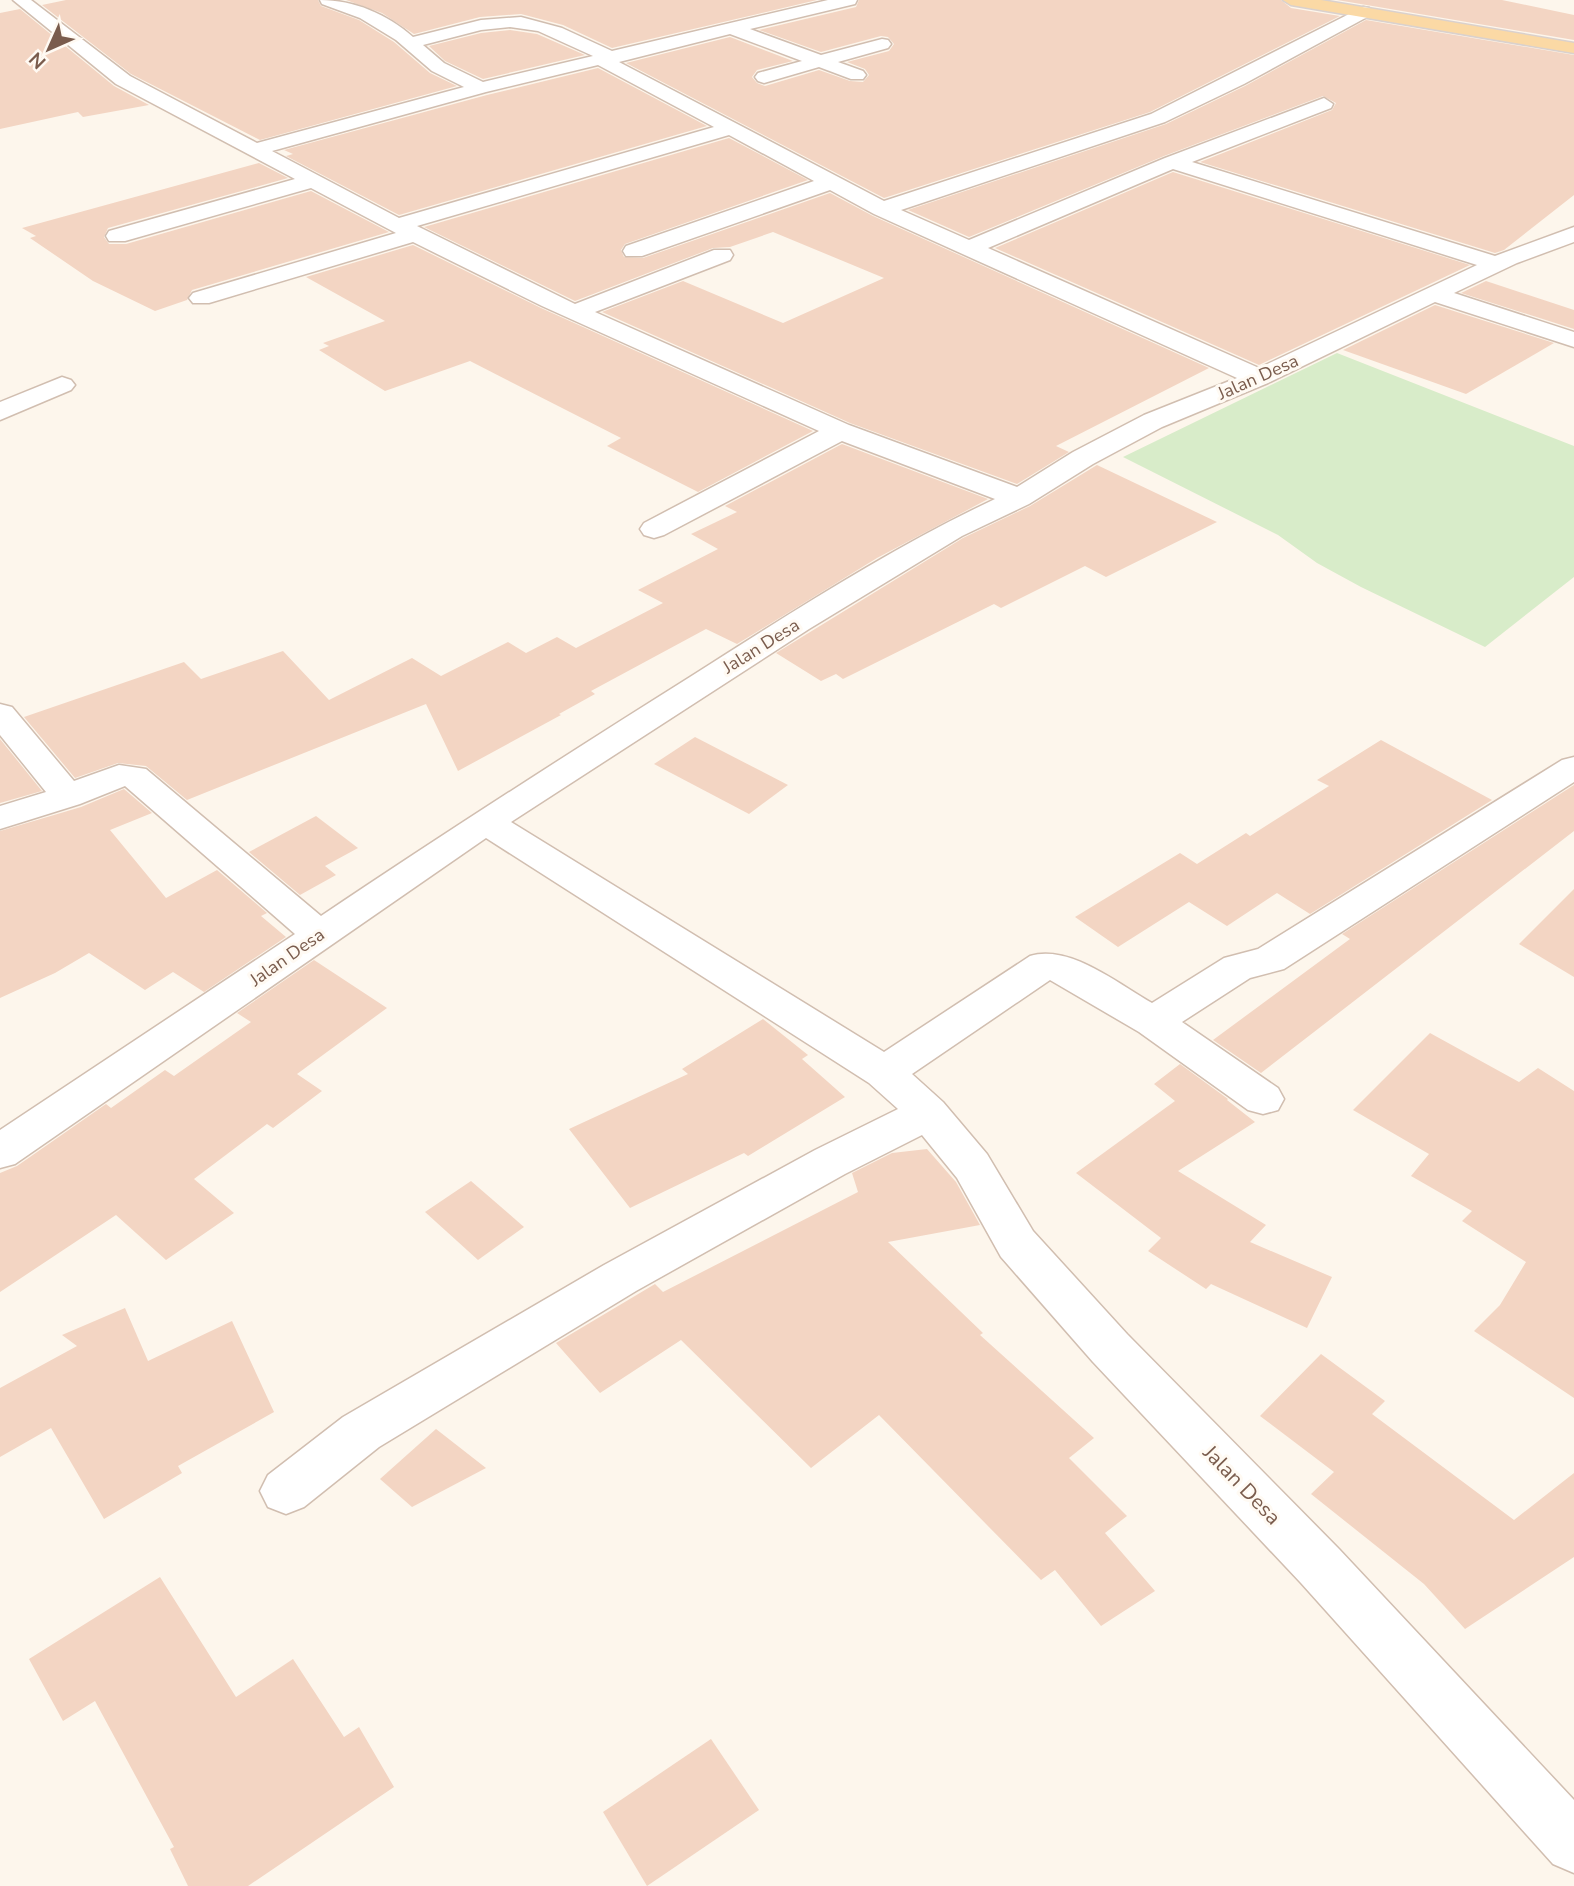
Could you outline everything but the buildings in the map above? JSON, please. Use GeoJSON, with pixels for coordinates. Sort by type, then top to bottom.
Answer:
{"type":"FeatureCollection","features":[{"type":"Feature","properties":{"kind":"main road"},"geometry":{"type":"LineString","coordinates":[[1291,0],[1574,48]]}},
{"type":"Feature","properties":{"kind":"street"},"geometry":{"type":"LineString","coordinates":[[20,0],[123,80],[406,230],[575,312],[840,431],[1019,498]]}},
{"type":"Feature","properties":{"kind":"street"},"geometry":{"type":"LineString","coordinates":[[328,0],[366,14],[410,43],[438,66],[481,88]]}},
{"type":"Feature","properties":{"kind":"street"},"geometry":{"type":"LineString","coordinates":[[253,150],[481,88],[849,0]]}},
{"type":"Feature","properties":{"kind":"street"},"geometry":{"type":"LineString","coordinates":[[882,209],[1158,118],[1237,80],[1363,12]]}},
{"type":"Feature","properties":{"kind":"street"},"geometry":{"type":"LineString","coordinates":[[410,43],[503,22],[520,22],[539,27],[607,59],[729,129],[882,209],[1259,378]]}},
{"type":"Feature","properties":{"kind":"street"},"geometry":{"type":"LineString","coordinates":[[734,29],[857,75]]}},
{"type":"Feature","properties":{"kind":"street"},"geometry":{"type":"LineString","coordinates":[[764,77],[883,44]]}},
{"type":"Feature","properties":{"kind":"street"},"geometry":{"type":"LineString","coordinates":[[969,248],[1172,162],[1324,104]]}},
{"type":"Feature","properties":{"kind":"street"},"geometry":{"type":"LineString","coordinates":[[201,298],[406,230],[729,129]]}},
{"type":"Feature","properties":{"kind":"street"},"geometry":{"type":"LineString","coordinates":[[1172,162],[1497,264]]}},
{"type":"Feature","properties":{"kind":"street"},"geometry":{"type":"LineString","coordinates":[[117,236],[313,181]]}},
{"type":"Feature","properties":{"kind":"street"},"geometry":{"type":"LineString","coordinates":[[634,251],[829,183]]}},
{"type":"Feature","properties":{"kind":"street","name":"Jalan Desa"},"geometry":{"type":"LineString","coordinates":[[0,1152],[486,822],[797,622],[953,530],[1019,498],[1083,458],[1153,421],[1259,378],[1497,264],[1574,234]]}},
{"type":"Feature","properties":{"kind":"street"},"geometry":{"type":"LineString","coordinates":[[575,312],[722,255]]}},
{"type":"Feature","properties":{"kind":"street"},"geometry":{"type":"LineString","coordinates":[[1436,295],[1574,340]]}},
{"type":"Feature","properties":{"kind":"street"},"geometry":{"type":"LineString","coordinates":[[0,412],[62,384]]}},
{"type":"Feature","properties":{"kind":"street"},"geometry":{"type":"LineString","coordinates":[[654,529],[840,431]]}},
{"type":"Feature","properties":{"kind":"street"},"geometry":{"type":"LineString","coordinates":[[0,714],[68,796]]}},
{"type":"Feature","properties":{"kind":"street"},"geometry":{"type":"LineString","coordinates":[[1153,1022],[1238,967],[1270,960],[1574,767]]}},
{"type":"Feature","properties":{"kind":"street"},"geometry":{"type":"LineString","coordinates":[[0,818],[68,796],[119,775],[134,776],[320,934]]}},
{"type":"Feature","properties":{"kind":"street","name":"Jalan Desa"},"geometry":{"type":"LineString","coordinates":[[486,822],[884,1072],[928,1113],[972,1166],[1017,1244],[1110,1348],[1320,1566],[1574,1843]]}},
{"type":"Feature","properties":{"kind":"street"},"geometry":{"type":"LineString","coordinates":[[884,1072],[1046,964],[1056,966],[1153,1022],[1263,1099]]}},
{"type":"Feature","properties":{"kind":"street"},"geometry":{"type":"LineString","coordinates":[[286,1491],[361,1432],[620,1278],[830,1161],[928,1113]]}},
{"type":"Feature","properties":{"kind":"green space"},"geometry":{"type":"Polygon","coordinates":[[[1337,353],[1574,446],[1574,577],[1485,647],[1361,587],[1317,563],[1278,535],[1123,457],[1337,353]]]}}]}
